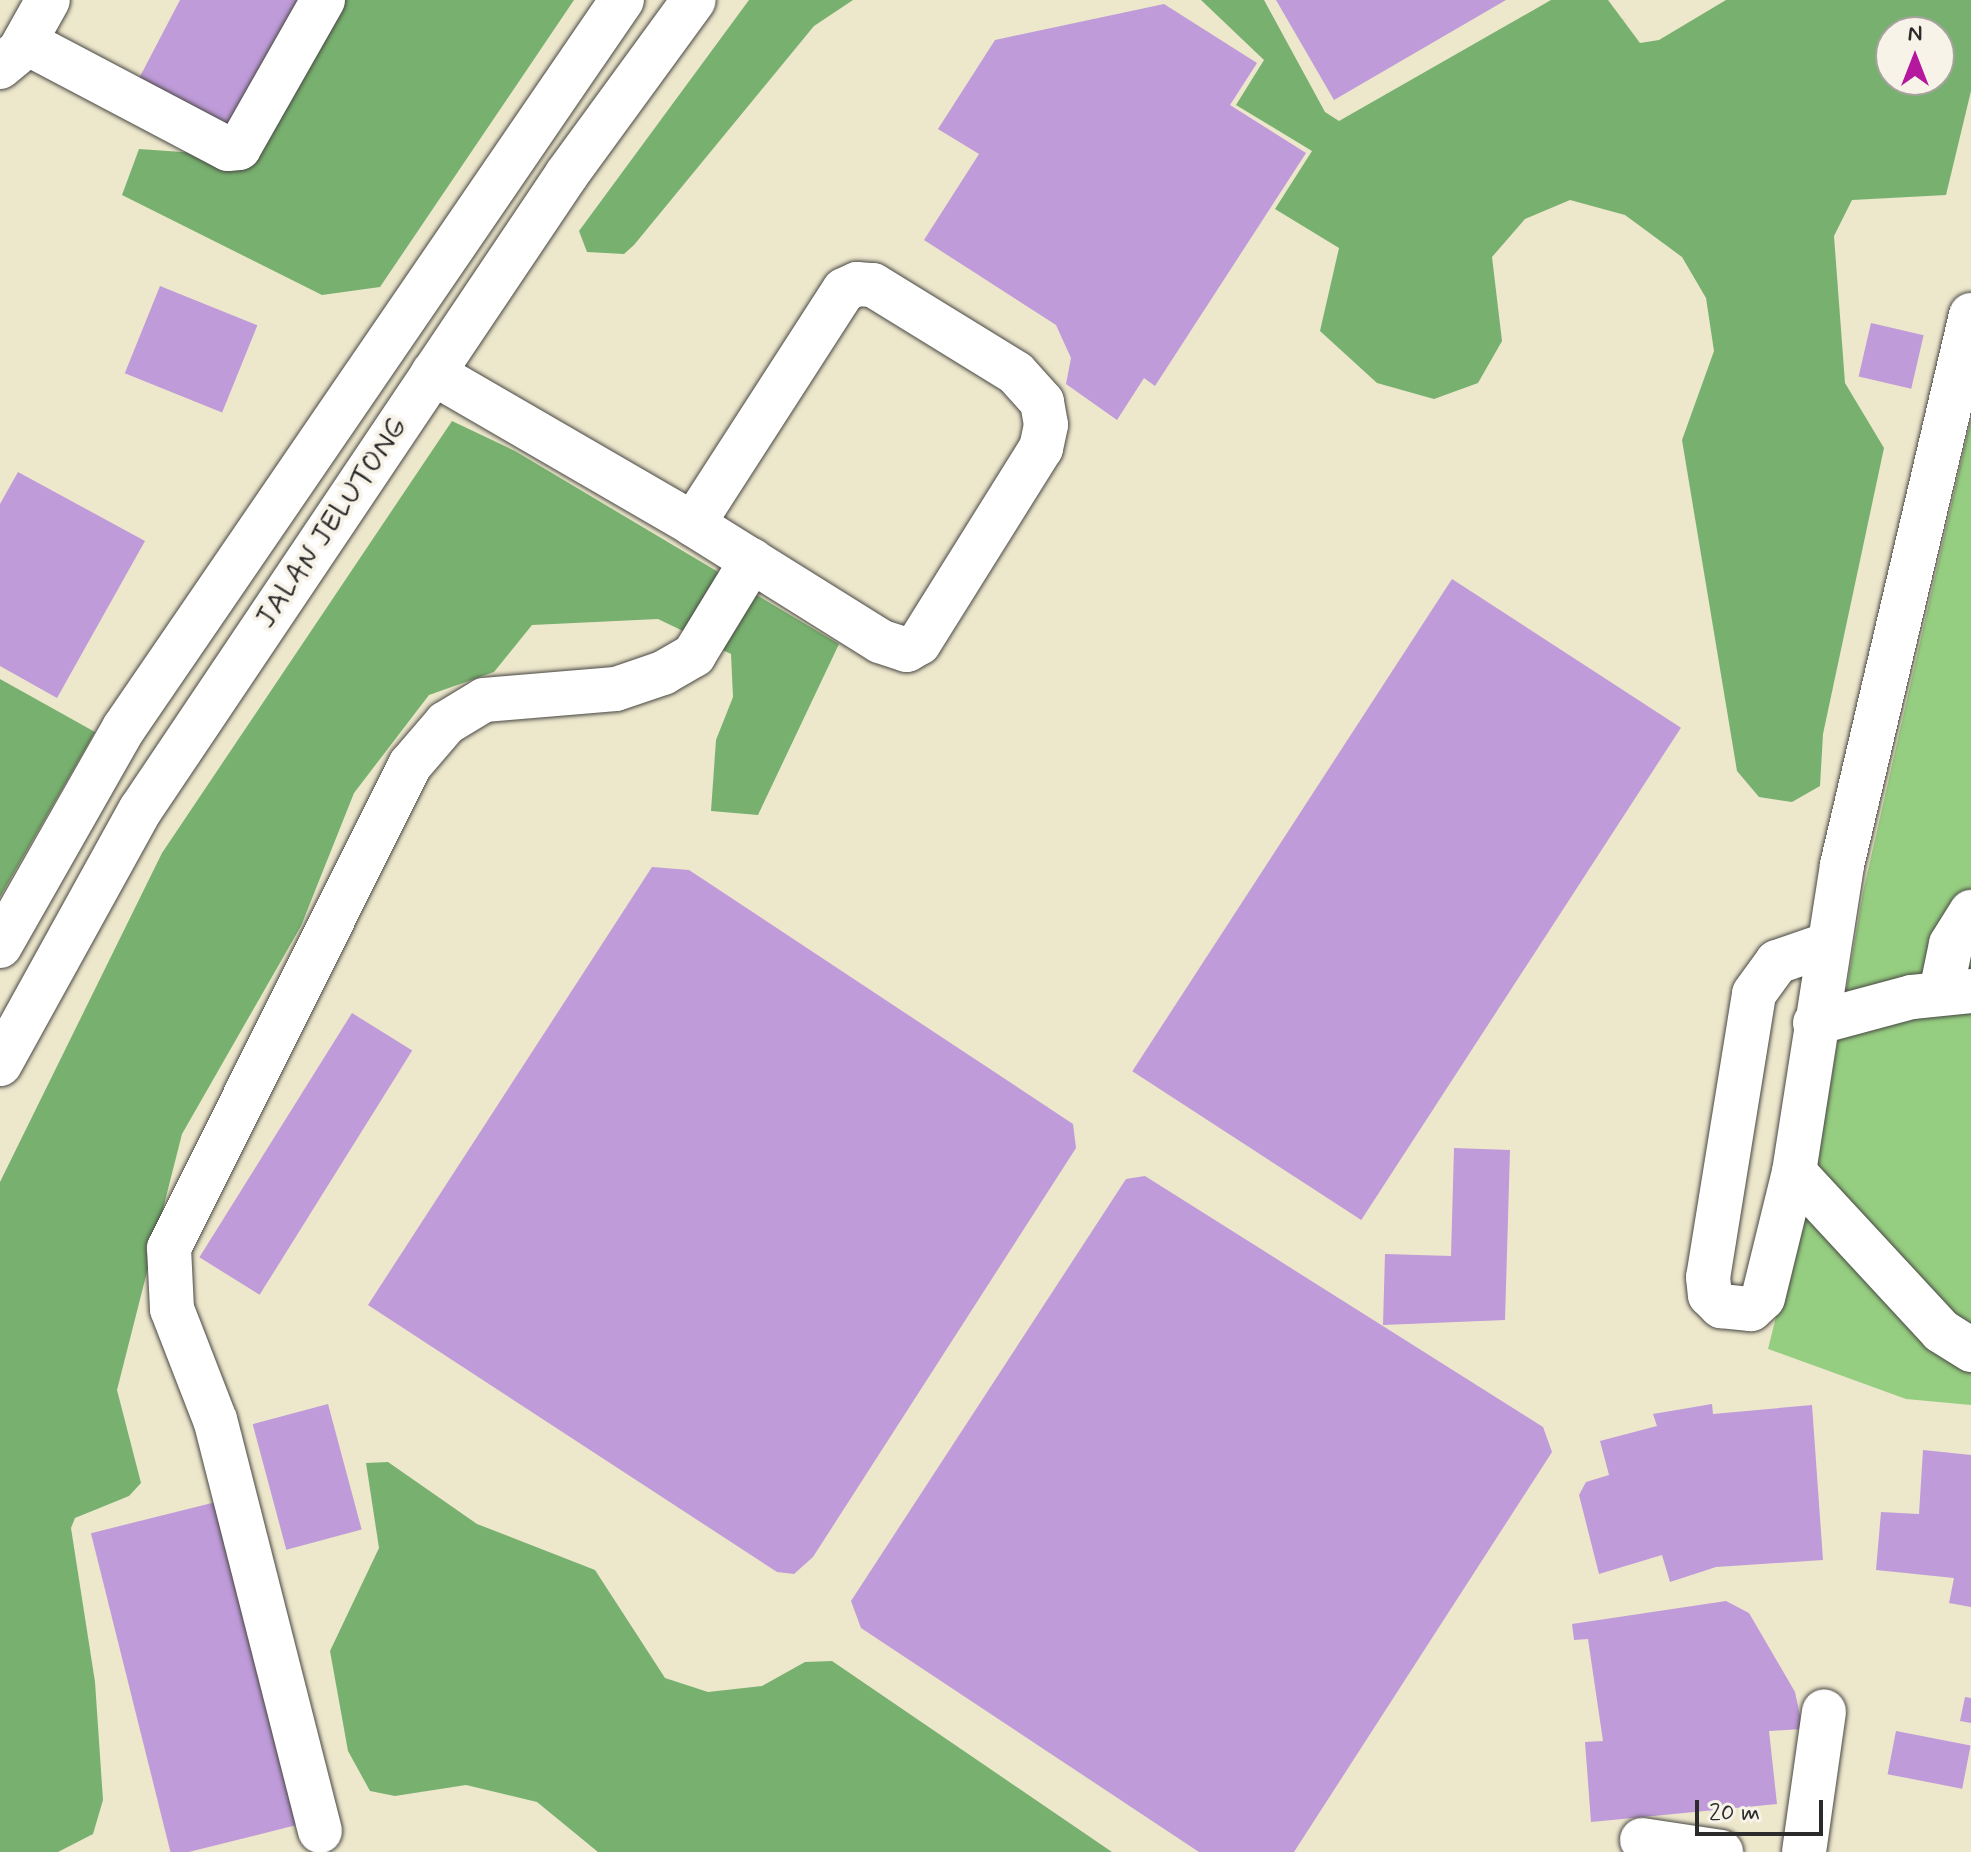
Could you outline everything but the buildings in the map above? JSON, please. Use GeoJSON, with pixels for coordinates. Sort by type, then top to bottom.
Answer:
{"type":"FeatureCollection","features":[{"type":"Feature","properties":{"kind":"main road"},"geometry":{"type":"LineString","coordinates":[[48,0],[12,54],[239,148],[323,0]]}},
{"type":"Feature","properties":{"kind":"main road","name":"JALAN JELUTONG"},"geometry":{"type":"LineString","coordinates":[[0,946],[124,728],[622,0]]}},
{"type":"Feature","properties":{"kind":"main road","name":"JALAN JELUTONG"},"geometry":{"type":"LineString","coordinates":[[0,1064],[141,809],[433,373],[694,0]]}},
{"type":"Feature","properties":{"kind":"main road"},"geometry":{"type":"LineString","coordinates":[[433,373],[693,524],[880,641],[907,650],[919,643],[1041,448],[1042,402],[983,352],[873,285],[857,284],[844,290],[693,524]]}},
{"type":"Feature","properties":{"kind":"main road"},"geometry":{"type":"LineString","coordinates":[[1826,945],[1777,962],[1754,994],[1708,1277],[1710,1295],[1721,1306],[1751,1309],[1763,1298],[1794,1172],[1826,945],[1971,315]]}},
{"type":"Feature","properties":{"kind":"main road"},"geometry":{"type":"LineString","coordinates":[[320,1831],[215,1420],[172,1309],[169,1248],[410,765],[437,733],[466,706],[484,700],[616,689],[673,667],[701,646],[752,560]]}},
{"type":"Feature","properties":{"kind":"main road"},"geometry":{"type":"LineString","coordinates":[[1815,1023],[1956,992],[1951,944],[1971,912]]}},
{"type":"Feature","properties":{"kind":"main road"},"geometry":{"type":"LineString","coordinates":[[1794,1172],[1941,1331],[1971,1350]]}},
{"type":"Feature","properties":{"kind":"main road"},"geometry":{"type":"LineString","coordinates":[[1804,1852],[1824,1711]]}},
{"type":"Feature","properties":{"kind":"main road"},"geometry":{"type":"LineString","coordinates":[[1642,1840],[1721,1852]]}},
{"type":"Feature","properties":{"kind":"green space"},"geometry":{"type":"Polygon","coordinates":[[[345,0],[574,0],[380,287],[322,295],[122,195],[139,149],[254,157],[345,0]]]}},
{"type":"Feature","properties":{"kind":"green space"},"geometry":{"type":"Polygon","coordinates":[[[749,0],[853,0],[814,26],[634,245],[624,254],[587,252],[579,231],[749,0]]]}},
{"type":"Feature","properties":{"kind":"green space"},"geometry":{"type":"Polygon","coordinates":[[[1201,0],[1264,0],[1325,112],[1339,121],[1551,0],[1608,0],[1640,43],[1659,40],[1726,0],[1971,0],[1971,91],[1946,195],[1852,200],[1834,236],[1845,383],[1884,448],[1823,734],[1820,786],[1792,802],[1759,797],[1737,771],[1682,440],[1714,351],[1706,298],[1682,257],[1625,215],[1570,200],[1525,219],[1492,257],[1502,341],[1478,383],[1434,399],[1377,383],[1320,331],[1339,248],[1275,209],[1312,151],[1236,105],[1264,60],[1201,0]]]}},
{"type":"Feature","properties":{"kind":"green space"},"geometry":{"type":"Polygon","coordinates":[[[1971,419],[1971,1405],[1906,1399],[1768,1349],[1823,1128],[1863,892],[1971,419]]]}},
{"type":"Feature","properties":{"kind":"green space"},"geometry":{"type":"Polygon","coordinates":[[[452,421],[515,451],[839,644],[758,815],[711,811],[716,740],[733,697],[731,654],[658,619],[532,625],[494,672],[429,695],[354,793],[301,926],[182,1134],[117,1390],[141,1483],[129,1496],[75,1518],[71,1528],[95,1682],[103,1800],[93,1834],[58,1852],[0,1852],[0,1182],[162,853],[452,421]]]}},
{"type":"Feature","properties":{"kind":"green space"},"geometry":{"type":"Polygon","coordinates":[[[0,679],[95,732],[0,897],[0,679]]]}},
{"type":"Feature","properties":{"kind":"green space"},"geometry":{"type":"Polygon","coordinates":[[[388,1462],[477,1524],[595,1570],[665,1678],[708,1692],[762,1686],[805,1662],[832,1661],[1112,1852],[598,1852],[537,1802],[466,1785],[395,1796],[370,1791],[348,1751],[330,1651],[379,1548],[366,1463],[388,1462]]]}}]}
